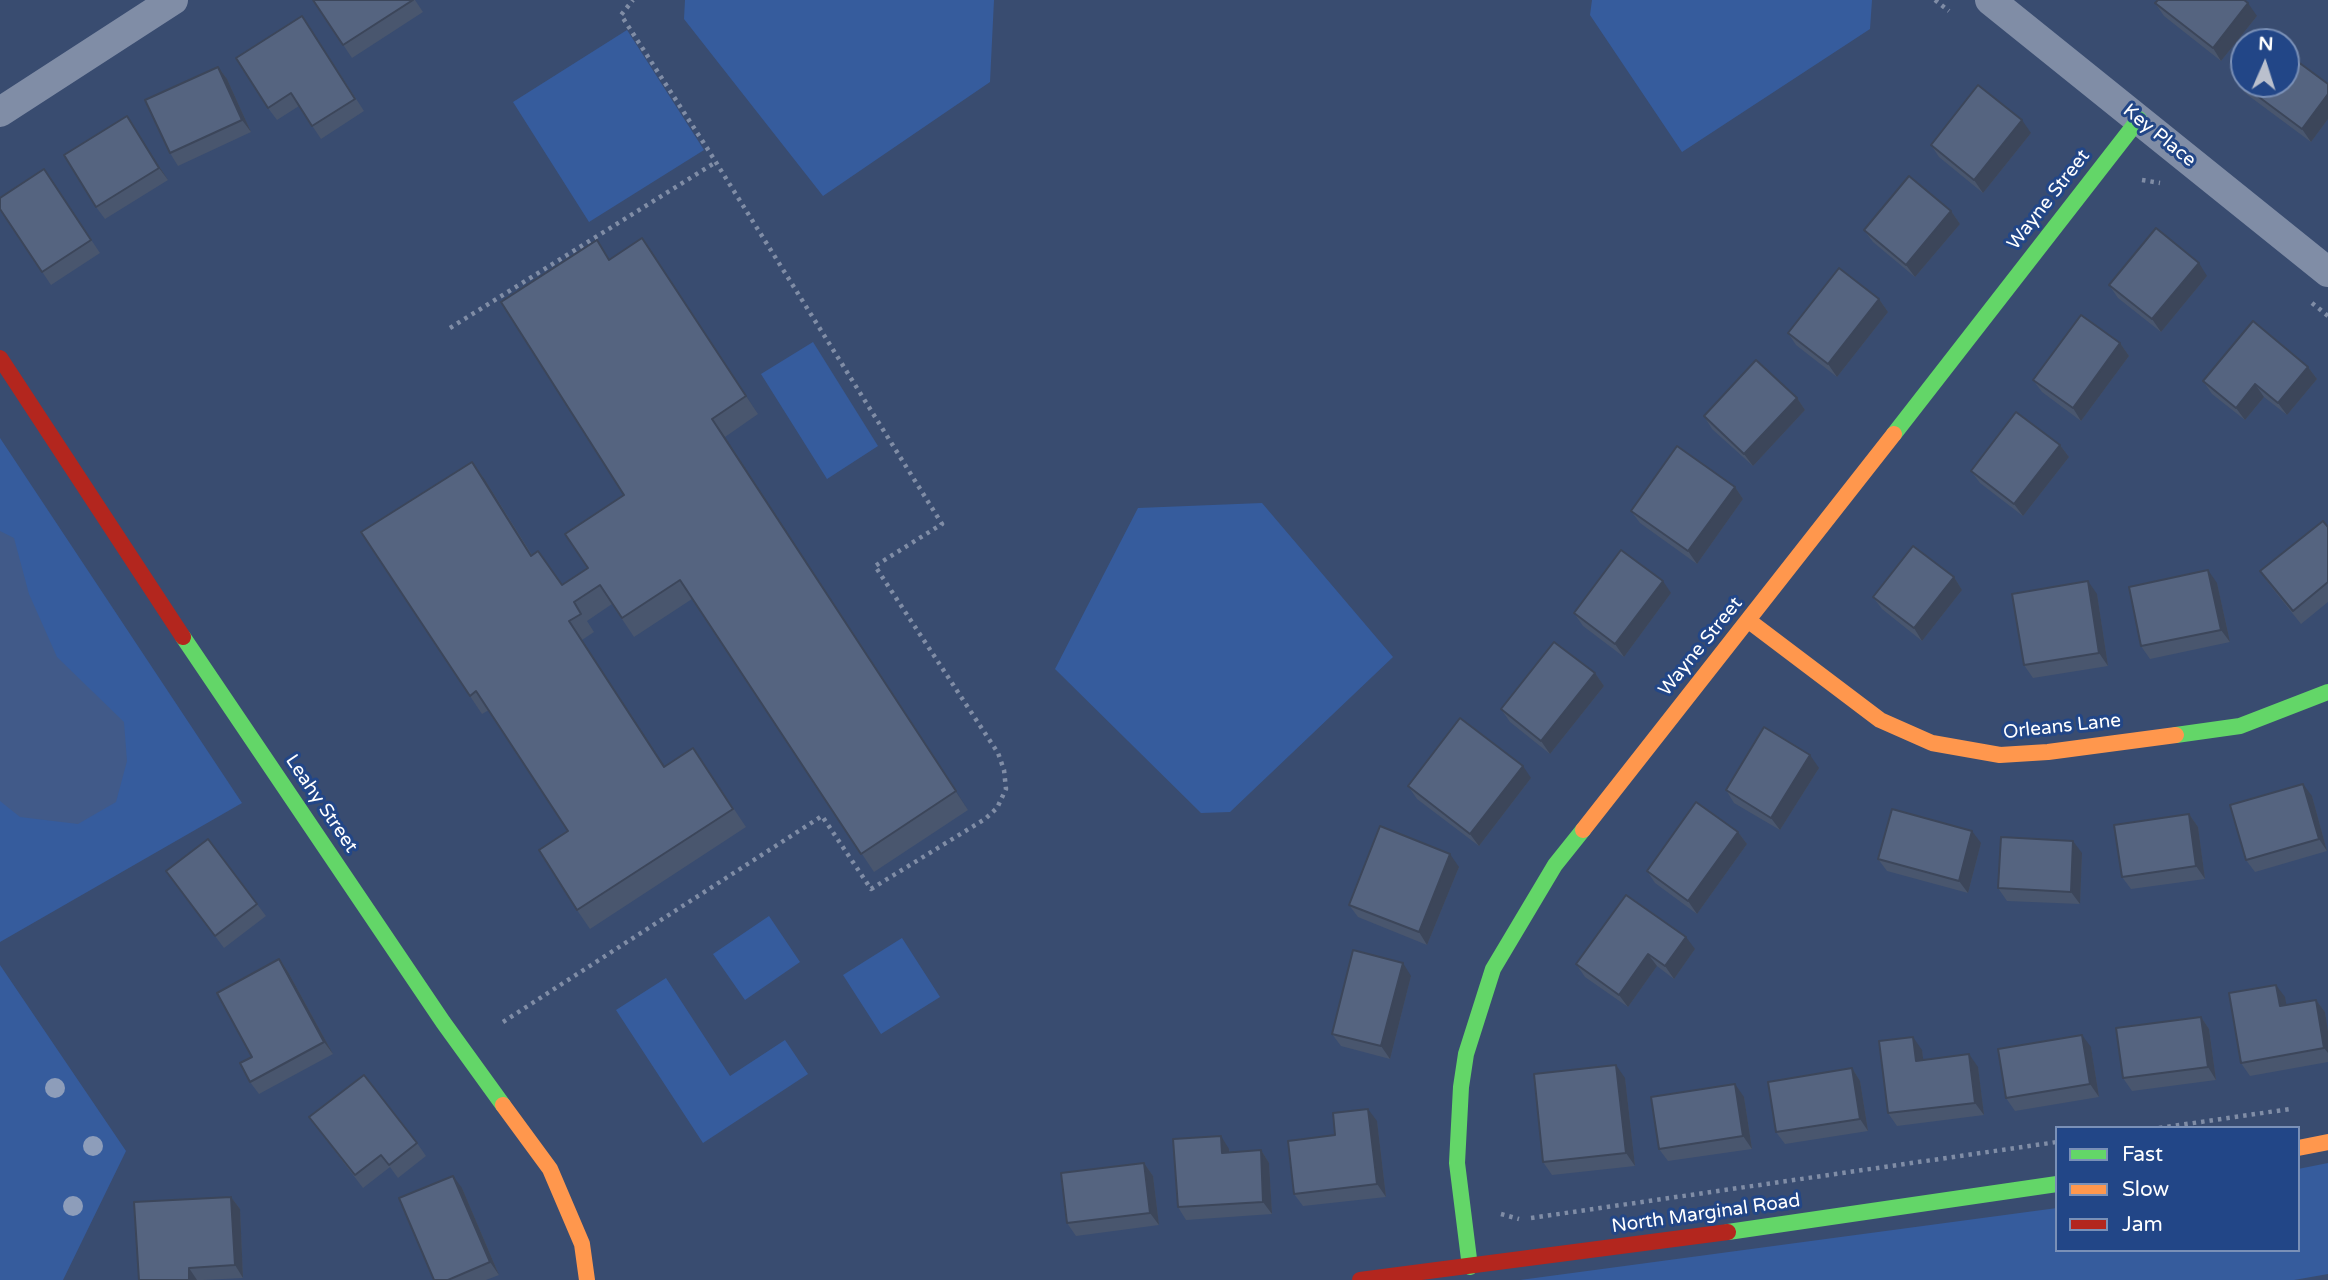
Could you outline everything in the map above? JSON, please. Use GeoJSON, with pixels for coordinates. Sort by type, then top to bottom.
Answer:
{"type":"FeatureCollection","features":[{"type":"Feature","properties":{"kind":"street"},"geometry":{"type":"LineString","coordinates":[[0,112],[173,0]]}},
{"type":"Feature","properties":{"kind":"street","name":"Key Place"},"geometry":{"type":"LineString","coordinates":[[1990,0],[2328,272]]}},
{"type":"Feature","properties":{"kind":"street","name":"Wayne Street"},"geometry":{"type":"LineString","coordinates":[[1470,1267],[1457,1163],[1461,1087],[1466,1054],[1493,969],[1555,865],[1749,621],[2139,119]]}},
{"type":"Feature","properties":{"kind":"street","name":"Leahy Street"},"geometry":{"type":"LineString","coordinates":[[0,358],[435,1011],[550,1168],[582,1244],[587,1280]]}},
{"type":"Feature","properties":{"kind":"street","name":"Orleans Lane"},"geometry":{"type":"LineString","coordinates":[[1749,621],[1880,720],[1932,743],[2000,755],[2048,752],[2240,726],[2328,692]]}},
{"type":"Feature","properties":{"kind":"street"},"geometry":{"type":"LineString","coordinates":[[2300,1148],[2328,1142]]}},
{"type":"Feature","properties":{"kind":"street","name":"North Marginal Road"},"geometry":{"type":"LineString","coordinates":[[1360,1280],[1635,1246],[2055,1184]]}},
{"type":"Feature","properties":{"kind":"path"},"geometry":{"type":"LineString","coordinates":[[503,1022],[822,816],[871,888],[985,818],[997,808],[1006,789],[1004,770],[998,753],[875,566],[942,524],[621,15],[633,0]]}},
{"type":"Feature","properties":{"kind":"path"},"geometry":{"type":"LineString","coordinates":[[1936,0],[1949,11]]}},
{"type":"Feature","properties":{"kind":"path"},"geometry":{"type":"LineString","coordinates":[[450,328],[716,162]]}},
{"type":"Feature","properties":{"kind":"path"},"geometry":{"type":"LineString","coordinates":[[2134,185],[2143,179],[2160,182],[2171,188]]}},
{"type":"Feature","properties":{"kind":"path"},"geometry":{"type":"LineString","coordinates":[[2307,299],[2328,316]]}},
{"type":"Feature","properties":{"kind":"path"},"geometry":{"type":"LineString","coordinates":[[2172,1126],[2294,1108]]}},
{"type":"Feature","properties":{"kind":"path"},"geometry":{"type":"LineString","coordinates":[[1499,1207],[1501,1214],[1515,1220],[2055,1142]]}},
{"type":"Feature","properties":{"kind":"shaded area"},"geometry":{"type":"Polygon","coordinates":[[[685,0],[994,0],[990,82],[823,196],[684,19],[685,0]]]}},
{"type":"Feature","properties":{"kind":"shaded area"},"geometry":{"type":"Polygon","coordinates":[[[1592,0],[1872,0],[1870,29],[1682,152],[1590,15],[1592,0]]]}},
{"type":"Feature","properties":{"kind":"shaded area"},"geometry":{"type":"Polygon","coordinates":[[[627,30],[704,150],[589,222],[513,102],[627,30]]]}},
{"type":"Feature","properties":{"kind":"shaded area"},"geometry":{"type":"Polygon","coordinates":[[[813,342],[878,446],[827,479],[761,374],[813,342]]]}},
{"type":"Feature","properties":{"kind":"shaded area"},"geometry":{"type":"Polygon","coordinates":[[[0,438],[242,803],[0,942],[0,438]]]}},
{"type":"Feature","properties":{"kind":"shaded area"},"geometry":{"type":"Polygon","coordinates":[[[1262,503],[1393,657],[1230,812],[1201,813],[1055,669],[1138,508],[1262,503]]]}},
{"type":"Feature","properties":{"kind":"shaded area"},"geometry":{"type":"Polygon","coordinates":[[[0,531],[14,538],[29,594],[57,657],[124,722],[127,761],[116,802],[78,824],[20,817],[0,801],[0,531]]]}},
{"type":"Feature","properties":{"kind":"shaded area"},"geometry":{"type":"Polygon","coordinates":[[[769,916],[800,962],[745,1000],[713,954],[769,916]]]}},
{"type":"Feature","properties":{"kind":"shaded area"},"geometry":{"type":"Polygon","coordinates":[[[902,938],[940,997],[881,1034],[843,975],[902,938]]]}},
{"type":"Feature","properties":{"kind":"shaded area"},"geometry":{"type":"Polygon","coordinates":[[[0,965],[126,1151],[63,1280],[0,1280],[0,965]]]}},
{"type":"Feature","properties":{"kind":"shaded area"},"geometry":{"type":"Polygon","coordinates":[[[666,978],[730,1076],[785,1040],[808,1074],[703,1143],[616,1010],[666,978]]]}},
{"type":"Feature","properties":{"kind":"shaded area"},"geometry":{"type":"Polygon","coordinates":[[[2328,1163],[2328,1274],[2294,1280],[1520,1280],[2055,1208],[2055,1252],[2300,1252],[2300,1169],[2328,1163]]]}},
{"type":"Feature","properties":{"kind":"building"},"geometry":{"type":"Polygon","coordinates":[[[313,0],[413,0],[343,45],[313,0]]]}},
{"type":"Feature","properties":{"kind":"building"},"geometry":{"type":"Polygon","coordinates":[[[2158,0],[2244,0],[2248,3],[2213,48],[2155,3],[2158,0]]]}},
{"type":"Feature","properties":{"kind":"building"},"geometry":{"type":"Polygon","coordinates":[[[302,16],[355,99],[312,126],[291,93],[268,108],[236,58],[302,16]]]}},
{"type":"Feature","properties":{"kind":"building"},"geometry":{"type":"Polygon","coordinates":[[[2300,63],[2328,84],[2328,94],[2302,129],[2260,98],[2300,98],[2300,63]]]}},
{"type":"Feature","properties":{"kind":"building"},"geometry":{"type":"Polygon","coordinates":[[[218,67],[242,120],[170,153],[145,100],[218,67]]]}},
{"type":"Feature","properties":{"kind":"building"},"geometry":{"type":"Polygon","coordinates":[[[1978,85],[2022,120],[1974,180],[1931,145],[1978,85]]]}},
{"type":"Feature","properties":{"kind":"building"},"geometry":{"type":"Polygon","coordinates":[[[127,116],[159,168],[96,207],[64,155],[127,116]]]}},
{"type":"Feature","properties":{"kind":"building"},"geometry":{"type":"Polygon","coordinates":[[[44,169],[91,240],[42,272],[0,209],[0,198],[44,169]]]}},
{"type":"Feature","properties":{"kind":"building"},"geometry":{"type":"Polygon","coordinates":[[[1909,176],[1951,211],[1906,265],[1864,230],[1909,176]]]}},
{"type":"Feature","properties":{"kind":"building"},"geometry":{"type":"Polygon","coordinates":[[[2156,228],[2199,263],[2152,319],[2109,285],[2156,228]]]}},
{"type":"Feature","properties":{"kind":"building"},"geometry":{"type":"Polygon","coordinates":[[[642,238],[746,396],[712,419],[956,791],[861,854],[680,580],[622,618],[600,585],[574,602],[581,614],[569,621],[664,767],[693,748],[733,809],[577,910],[539,850],[568,831],[476,691],[470,696],[361,532],[472,462],[531,556],[538,551],[562,585],[588,568],[565,534],[624,495],[501,302],[597,240],[609,260],[642,238]]]}},
{"type":"Feature","properties":{"kind":"building"},"geometry":{"type":"Polygon","coordinates":[[[1839,268],[1879,299],[1828,364],[1788,333],[1839,268]]]}},
{"type":"Feature","properties":{"kind":"building"},"geometry":{"type":"Polygon","coordinates":[[[2081,315],[2120,343],[2073,408],[2033,380],[2081,315]]]}},
{"type":"Feature","properties":{"kind":"building"},"geometry":{"type":"Polygon","coordinates":[[[2253,321],[2308,367],[2278,403],[2255,384],[2236,408],[2203,381],[2253,321]]]}},
{"type":"Feature","properties":{"kind":"building"},"geometry":{"type":"Polygon","coordinates":[[[1756,360],[1797,398],[1744,454],[1704,416],[1756,360]]]}},
{"type":"Feature","properties":{"kind":"building"},"geometry":{"type":"Polygon","coordinates":[[[2016,412],[2060,445],[2014,504],[1971,471],[2016,412]]]}},
{"type":"Feature","properties":{"kind":"building"},"geometry":{"type":"Polygon","coordinates":[[[1677,446],[1735,487],[1688,551],[1631,511],[1677,446]]]}},
{"type":"Feature","properties":{"kind":"building"},"geometry":{"type":"Polygon","coordinates":[[[2323,521],[2328,527],[2328,582],[2293,611],[2260,571],[2323,521]]]}},
{"type":"Feature","properties":{"kind":"building"},"geometry":{"type":"Polygon","coordinates":[[[1913,546],[1954,577],[1914,628],[1873,597],[1913,546]]]}},
{"type":"Feature","properties":{"kind":"building"},"geometry":{"type":"Polygon","coordinates":[[[1621,550],[1663,581],[1615,644],[1574,613],[1621,550]]]}},
{"type":"Feature","properties":{"kind":"building"},"geometry":{"type":"Polygon","coordinates":[[[2208,570],[2221,630],[2141,646],[2129,587],[2208,570]]]}},
{"type":"Feature","properties":{"kind":"building"},"geometry":{"type":"Polygon","coordinates":[[[2088,581],[2099,653],[2024,665],[2012,594],[2088,581]]]}},
{"type":"Feature","properties":{"kind":"building"},"geometry":{"type":"Polygon","coordinates":[[[1554,642],[1595,673],[1541,741],[1501,709],[1554,642]]]}},
{"type":"Feature","properties":{"kind":"building"},"geometry":{"type":"Polygon","coordinates":[[[1460,718],[1523,766],[1470,834],[1408,786],[1460,718]]]}},
{"type":"Feature","properties":{"kind":"building"},"geometry":{"type":"Polygon","coordinates":[[[1764,727],[1810,755],[1771,818],[1726,790],[1764,727]]]}},
{"type":"Feature","properties":{"kind":"building"},"geometry":{"type":"Polygon","coordinates":[[[2303,784],[2319,839],[2246,860],[2230,805],[2303,784]]]}},
{"type":"Feature","properties":{"kind":"building"},"geometry":{"type":"Polygon","coordinates":[[[1696,802],[1738,832],[1688,901],[1647,871],[1696,802]]]}},
{"type":"Feature","properties":{"kind":"building"},"geometry":{"type":"Polygon","coordinates":[[[1892,809],[1972,831],[1959,881],[1878,859],[1892,809]]]}},
{"type":"Feature","properties":{"kind":"building"},"geometry":{"type":"Polygon","coordinates":[[[2189,814],[2196,866],[2122,877],[2114,825],[2189,814]]]}},
{"type":"Feature","properties":{"kind":"building"},"geometry":{"type":"Polygon","coordinates":[[[1380,826],[1450,854],[1419,932],[1349,905],[1380,826]]]}},
{"type":"Feature","properties":{"kind":"building"},"geometry":{"type":"Polygon","coordinates":[[[2001,837],[2073,841],[2071,892],[1998,888],[2001,837]]]}},
{"type":"Feature","properties":{"kind":"building"},"geometry":{"type":"Polygon","coordinates":[[[208,839],[257,904],[215,936],[166,871],[208,839]]]}},
{"type":"Feature","properties":{"kind":"building"},"geometry":{"type":"Polygon","coordinates":[[[1626,895],[1686,937],[1665,966],[1648,954],[1619,995],[1576,964],[1626,895]]]}},
{"type":"Feature","properties":{"kind":"building"},"geometry":{"type":"Polygon","coordinates":[[[1353,950],[1403,963],[1381,1046],[1332,1034],[1353,950]]]}},
{"type":"Feature","properties":{"kind":"building"},"geometry":{"type":"Polygon","coordinates":[[[279,959],[324,1042],[250,1082],[240,1063],[252,1057],[217,993],[279,959]]]}},
{"type":"Feature","properties":{"kind":"building"},"geometry":{"type":"Polygon","coordinates":[[[2276,985],[2280,1006],[2316,1000],[2324,1048],[2241,1063],[2229,993],[2276,985]]]}},
{"type":"Feature","properties":{"kind":"building"},"geometry":{"type":"Polygon","coordinates":[[[2201,1017],[2208,1067],[2123,1078],[2116,1028],[2201,1017]]]}},
{"type":"Feature","properties":{"kind":"building"},"geometry":{"type":"Polygon","coordinates":[[[2082,1035],[2090,1084],[2006,1098],[1998,1049],[2082,1035]]]}},
{"type":"Feature","properties":{"kind":"building"},"geometry":{"type":"Polygon","coordinates":[[[1913,1037],[1916,1061],[1969,1054],[1975,1103],[1888,1113],[1879,1041],[1913,1037]]]}},
{"type":"Feature","properties":{"kind":"building"},"geometry":{"type":"Polygon","coordinates":[[[1616,1065],[1626,1153],[1543,1162],[1534,1074],[1616,1065]]]}},
{"type":"Feature","properties":{"kind":"building"},"geometry":{"type":"Polygon","coordinates":[[[1852,1068],[1860,1119],[1776,1132],[1768,1082],[1852,1068]]]}},
{"type":"Feature","properties":{"kind":"building"},"geometry":{"type":"Polygon","coordinates":[[[364,1075],[417,1143],[389,1165],[381,1155],[355,1175],[309,1117],[364,1075]]]}},
{"type":"Feature","properties":{"kind":"building"},"geometry":{"type":"Polygon","coordinates":[[[1735,1084],[1743,1136],[1659,1149],[1651,1097],[1735,1084]]]}},
{"type":"Feature","properties":{"kind":"building"},"geometry":{"type":"Polygon","coordinates":[[[1368,1109],[1377,1184],[1294,1194],[1288,1141],[1335,1135],[1333,1113],[1368,1109]]]}},
{"type":"Feature","properties":{"kind":"building"},"geometry":{"type":"Polygon","coordinates":[[[1221,1136],[1222,1153],[1261,1150],[1263,1202],[1178,1207],[1173,1139],[1221,1136]]]}},
{"type":"Feature","properties":{"kind":"building"},"geometry":{"type":"Polygon","coordinates":[[[1144,1163],[1150,1213],[1067,1223],[1061,1173],[1144,1163]]]}},
{"type":"Feature","properties":{"kind":"building"},"geometry":{"type":"Polygon","coordinates":[[[453,1176],[490,1262],[448,1280],[434,1280],[399,1198],[453,1176]]]}},
{"type":"Feature","properties":{"kind":"building"},"geometry":{"type":"Polygon","coordinates":[[[231,1197],[235,1265],[189,1268],[189,1280],[139,1280],[134,1202],[231,1197]]]}},
{"type":"Feature","properties":{"kind":"traffic: fast"},"geometry":{"type":"LineString","coordinates":[[1894,434],[2139,119]]}},
{"type":"Feature","properties":{"kind":"traffic: fast"},"geometry":{"type":"LineString","coordinates":[[183,637],[443,1022],[503,1105]]}},
{"type":"Feature","properties":{"kind":"traffic: fast"},"geometry":{"type":"LineString","coordinates":[[2176,735],[2240,726],[2328,692]]}},
{"type":"Feature","properties":{"kind":"traffic: fast"},"geometry":{"type":"LineString","coordinates":[[1470,1267],[1457,1163],[1461,1087],[1466,1054],[1493,969],[1555,865],[1583,830]]}},
{"type":"Feature","properties":{"kind":"traffic: fast"},"geometry":{"type":"LineString","coordinates":[[1728,1232],[2055,1184]]}},
{"type":"Feature","properties":{"kind":"traffic: slow"},"geometry":{"type":"LineString","coordinates":[[1583,830],[1894,434]]}},
{"type":"Feature","properties":{"kind":"traffic: slow"},"geometry":{"type":"LineString","coordinates":[[1749,621],[1880,720],[1932,743],[2000,755],[2048,752],[2176,735]]}},
{"type":"Feature","properties":{"kind":"traffic: slow"},"geometry":{"type":"LineString","coordinates":[[503,1105],[550,1169],[582,1244],[587,1280]]}},
{"type":"Feature","properties":{"kind":"traffic: slow"},"geometry":{"type":"LineString","coordinates":[[2300,1148],[2328,1142]]}},
{"type":"Feature","properties":{"kind":"traffic: jam"},"geometry":{"type":"LineString","coordinates":[[0,358],[183,637]]}},
{"type":"Feature","properties":{"kind":"traffic: jam"},"geometry":{"type":"LineString","coordinates":[[1360,1280],[1728,1232]]}}]}
